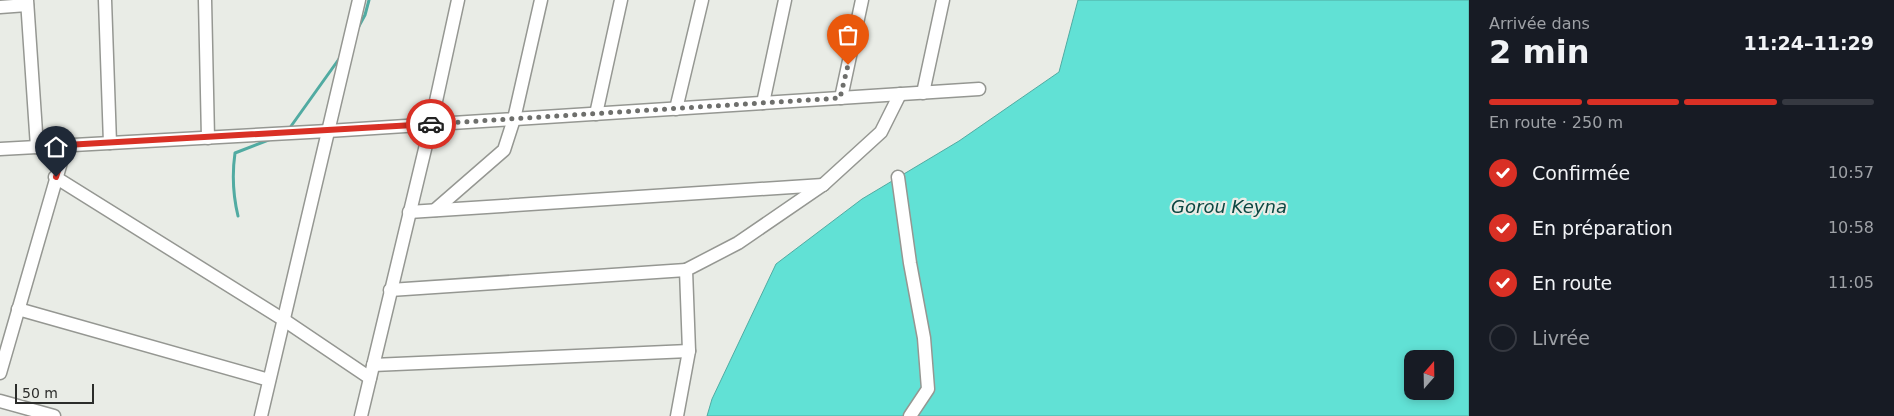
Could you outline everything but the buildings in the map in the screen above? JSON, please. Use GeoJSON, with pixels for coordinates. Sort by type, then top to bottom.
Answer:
{"type":"FeatureCollection","features":[{"type":"Feature","properties":{"kind":"street"},"geometry":{"type":"LineString","coordinates":[[105,0],[110,143]]}},
{"type":"Feature","properties":{"kind":"street"},"geometry":{"type":"LineString","coordinates":[[205,0],[208,138]]}},
{"type":"Feature","properties":{"kind":"street"},"geometry":{"type":"LineString","coordinates":[[261,416],[359,0]]}},
{"type":"Feature","properties":{"kind":"street"},"geometry":{"type":"LineString","coordinates":[[361,416],[431,124],[458,0]]}},
{"type":"Feature","properties":{"kind":"street"},"geometry":{"type":"LineString","coordinates":[[435,210],[504,150],[514,119],[541,0]]}},
{"type":"Feature","properties":{"kind":"street"},"geometry":{"type":"LineString","coordinates":[[596,114],[621,0]]}},
{"type":"Feature","properties":{"kind":"street"},"geometry":{"type":"LineString","coordinates":[[676,109],[702,0]]}},
{"type":"Feature","properties":{"kind":"street"},"geometry":{"type":"LineString","coordinates":[[763,103],[785,0]]}},
{"type":"Feature","properties":{"kind":"street"},"geometry":{"type":"LineString","coordinates":[[840,98],[862,0]]}},
{"type":"Feature","properties":{"kind":"street"},"geometry":{"type":"LineString","coordinates":[[923,93],[943,0]]}},
{"type":"Feature","properties":{"kind":"street"},"geometry":{"type":"LineString","coordinates":[[0,7],[27,2],[37,147]]}},
{"type":"Feature","properties":{"kind":"street"},"geometry":{"type":"LineString","coordinates":[[0,149],[328,131],[979,89]]}},
{"type":"Feature","properties":{"kind":"street"},"geometry":{"type":"LineString","coordinates":[[390,290],[686,270],[738,243],[824,184],[881,132],[900,94]]}},
{"type":"Feature","properties":{"kind":"street"},"geometry":{"type":"LineString","coordinates":[[0,373],[5,339],[18,309],[66,145]]}},
{"type":"Feature","properties":{"kind":"street"},"geometry":{"type":"LineString","coordinates":[[56,177],[284,320],[370,378]]}},
{"type":"Feature","properties":{"kind":"street"},"geometry":{"type":"LineString","coordinates":[[898,177],[910,263],[924,338],[928,389],[910,416]]}},
{"type":"Feature","properties":{"kind":"street"},"geometry":{"type":"LineString","coordinates":[[409,212],[824,184]]}},
{"type":"Feature","properties":{"kind":"street"},"geometry":{"type":"LineString","coordinates":[[678,416],[689,351],[686,270]]}},
{"type":"Feature","properties":{"kind":"street"},"geometry":{"type":"LineString","coordinates":[[18,309],[269,380]]}},
{"type":"Feature","properties":{"kind":"street"},"geometry":{"type":"LineString","coordinates":[[373,365],[689,351]]}},
{"type":"Feature","properties":{"kind":"street"},"geometry":{"type":"LineString","coordinates":[[0,401],[54,416]]}},
{"type":"Feature","properties":{"kind":"water","name":"Gorou Keyna"},"geometry":{"type":"Polygon","coordinates":[[[1078,0],[1469,0],[1469,416],[707,416],[712,399],[776,264],[862,199],[959,141],[1059,72],[1078,0]]]}},
{"type":"Feature","properties":{"kind":"waterway"},"geometry":{"type":"LineString","coordinates":[[359,26],[365,15],[369,0]]}},
{"type":"Feature","properties":{"kind":"waterway"},"geometry":{"type":"LineString","coordinates":[[289,129],[339,59]]}},
{"type":"Feature","properties":{"kind":"waterway"},"geometry":{"type":"LineString","coordinates":[[238,216],[234,184],[235,153],[271,139]]}},
{"type":"Feature","properties":{"kind":"way so far"},"geometry":{"type":"LineString","coordinates":[[431,124],[840,98],[848,65]]}},
{"type":"Feature","properties":{"kind":"route"},"geometry":{"type":"LineString","coordinates":[[56,177],[66,145],[431,124]]}}]}
